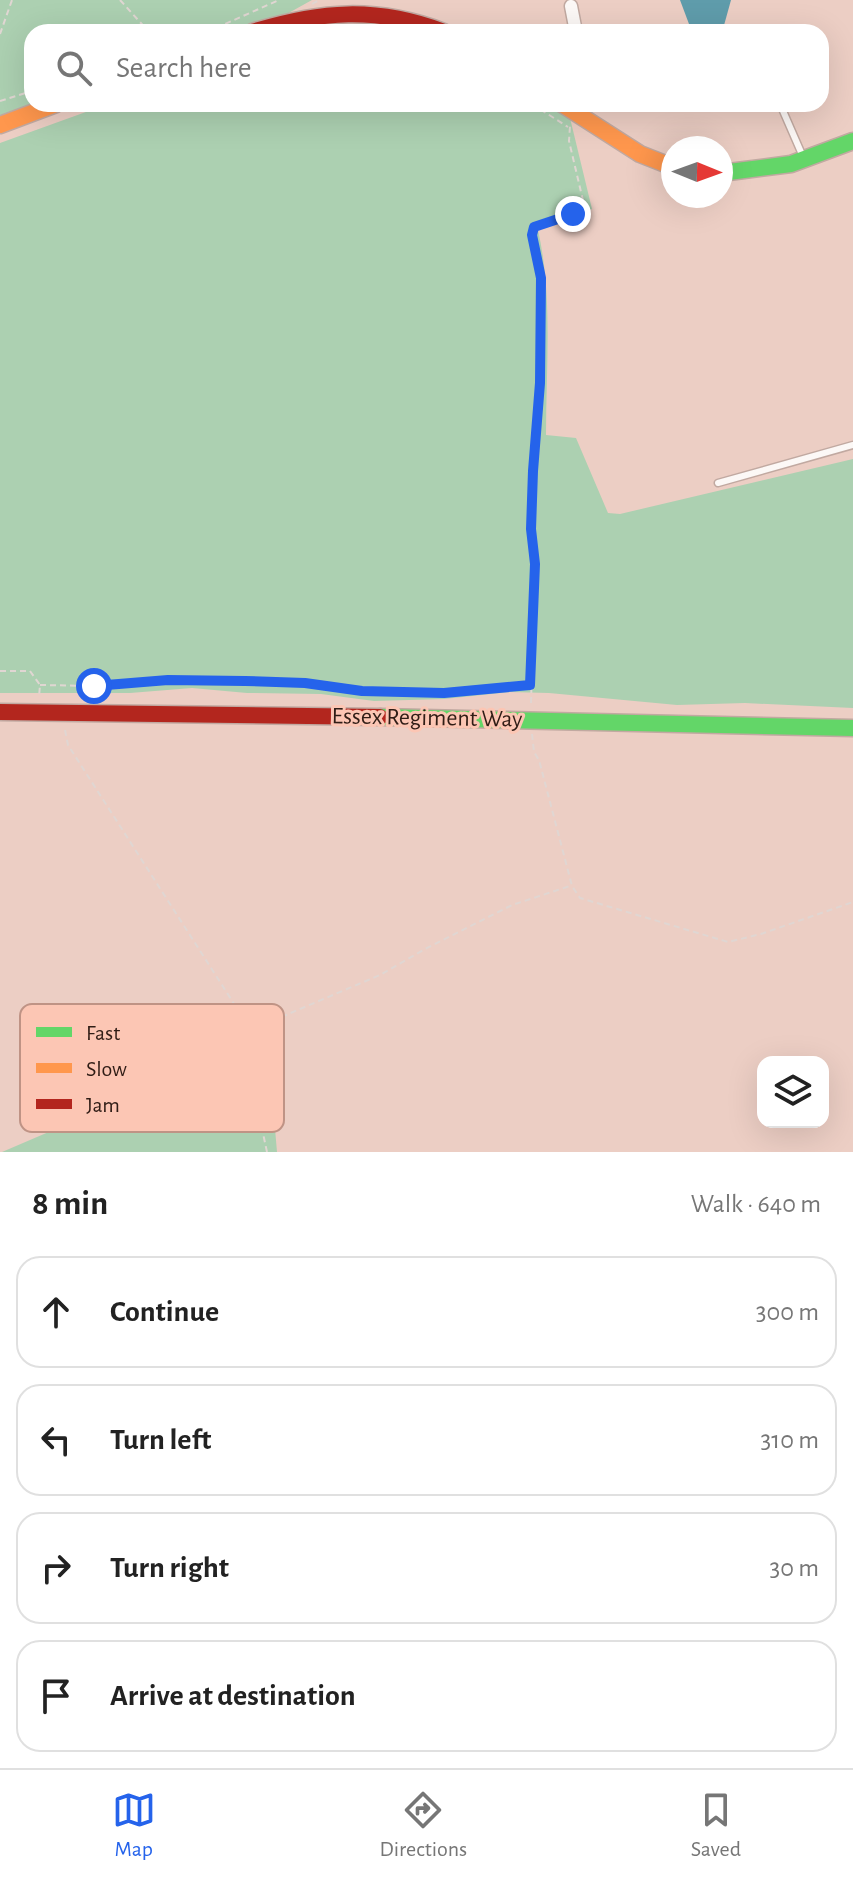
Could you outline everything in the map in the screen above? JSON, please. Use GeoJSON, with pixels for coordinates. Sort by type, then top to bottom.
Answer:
{"type":"FeatureCollection","features":[{"type":"Feature","properties":{"kind":"main road"},"geometry":{"type":"LineString","coordinates":[[275,24],[340,12],[379,13],[422,24]]}},
{"type":"Feature","properties":{"kind":"main road"},"geometry":{"type":"LineString","coordinates":[[0,125],[35,112]]}},
{"type":"Feature","properties":{"kind":"main road"},"geometry":{"type":"LineString","coordinates":[[577,116],[640,154],[661,162]]}},
{"type":"Feature","properties":{"kind":"main road"},"geometry":{"type":"LineString","coordinates":[[733,171],[791,164],[853,141]]}},
{"type":"Feature","properties":{"kind":"main road","name":"Essex Regiment Way"},"geometry":{"type":"LineString","coordinates":[[0,712],[531,719],[853,728]]}},
{"type":"Feature","properties":{"kind":"street"},"geometry":{"type":"LineString","coordinates":[[571,6],[574,24]]}},
{"type":"Feature","properties":{"kind":"lane"},"geometry":{"type":"LineString","coordinates":[[783,112],[804,159]]}},
{"type":"Feature","properties":{"kind":"lane"},"geometry":{"type":"LineString","coordinates":[[718,483],[853,445]]}},
{"type":"Feature","properties":{"kind":"path"},"geometry":{"type":"LineString","coordinates":[[0,34],[12,0]]}},
{"type":"Feature","properties":{"kind":"path"},"geometry":{"type":"LineString","coordinates":[[120,0],[142,24]]}},
{"type":"Feature","properties":{"kind":"path"},"geometry":{"type":"LineString","coordinates":[[225,24],[279,0]]}},
{"type":"Feature","properties":{"kind":"path"},"geometry":{"type":"LineString","coordinates":[[0,101],[24,94]]}},
{"type":"Feature","properties":{"kind":"path"},"geometry":{"type":"LineString","coordinates":[[577,116],[585,209],[534,227],[532,235],[541,278],[540,383],[531,529],[535,564],[531,719],[534,752],[539,760],[572,886],[580,898],[728,942],[761,934],[853,902]]}},
{"type":"Feature","properties":{"kind":"path"},"geometry":{"type":"LineString","coordinates":[[0,671],[30,671],[40,685],[39,697],[50,712]]}},
{"type":"Feature","properties":{"kind":"path"},"geometry":{"type":"LineString","coordinates":[[40,685],[94,686],[168,680],[245,681],[305,683],[362,691],[444,693],[530,685]]}},
{"type":"Feature","properties":{"kind":"path"},"geometry":{"type":"LineString","coordinates":[[65,728],[68,745],[234,1004]]}},
{"type":"Feature","properties":{"kind":"path"},"geometry":{"type":"LineString","coordinates":[[284,1016],[380,975],[512,905],[572,886]]}},
{"type":"Feature","properties":{"kind":"path"},"geometry":{"type":"LineString","coordinates":[[263,1132],[267,1152]]}},
{"type":"Feature","properties":{"kind":"green space"},"geometry":{"type":"Polygon","coordinates":[[[0,0],[312,0],[260,24],[24,24],[24,110],[0,119],[0,0]]]}},
{"type":"Feature","properties":{"kind":"green space"},"geometry":{"type":"Polygon","coordinates":[[[86,112],[559,112],[570,118],[592,209],[538,230],[546,280],[546,435],[576,438],[608,513],[620,514],[853,459],[853,708],[745,703],[677,705],[510,692],[444,699],[374,701],[321,694],[247,693],[192,688],[130,693],[0,693],[0,143],[86,112]]]}},
{"type":"Feature","properties":{"kind":"green space"},"geometry":{"type":"Polygon","coordinates":[[[49,1132],[275,1132],[277,1152],[2,1152],[49,1132]]]}},
{"type":"Feature","properties":{"kind":"water"},"geometry":{"type":"Polygon","coordinates":[[[680,0],[731,0],[724,24],[689,24],[680,0]]]}},
{"type":"Feature","properties":{"kind":"traffic: fast"},"geometry":{"type":"LineString","coordinates":[[733,171],[791,164],[853,141]]}},
{"type":"Feature","properties":{"kind":"traffic: fast"},"geometry":{"type":"LineString","coordinates":[[380,717],[853,728]]}},
{"type":"Feature","properties":{"kind":"traffic: slow"},"geometry":{"type":"LineString","coordinates":[[0,125],[35,112]]}},
{"type":"Feature","properties":{"kind":"traffic: slow"},"geometry":{"type":"LineString","coordinates":[[574,112],[640,154],[661,162]]}},
{"type":"Feature","properties":{"kind":"traffic: jam"},"geometry":{"type":"LineString","coordinates":[[281,24],[348,14],[395,18],[419,24]]}},
{"type":"Feature","properties":{"kind":"traffic: jam"},"geometry":{"type":"LineString","coordinates":[[0,712],[380,717]]}},
{"type":"Feature","properties":{"kind":"route"},"geometry":{"type":"LineString","coordinates":[[94,686],[168,680],[245,681],[305,683],[362,691],[444,693],[530,685],[535,564],[531,529],[538,435],[541,278],[532,235],[534,227],[573,214]]}}]}
